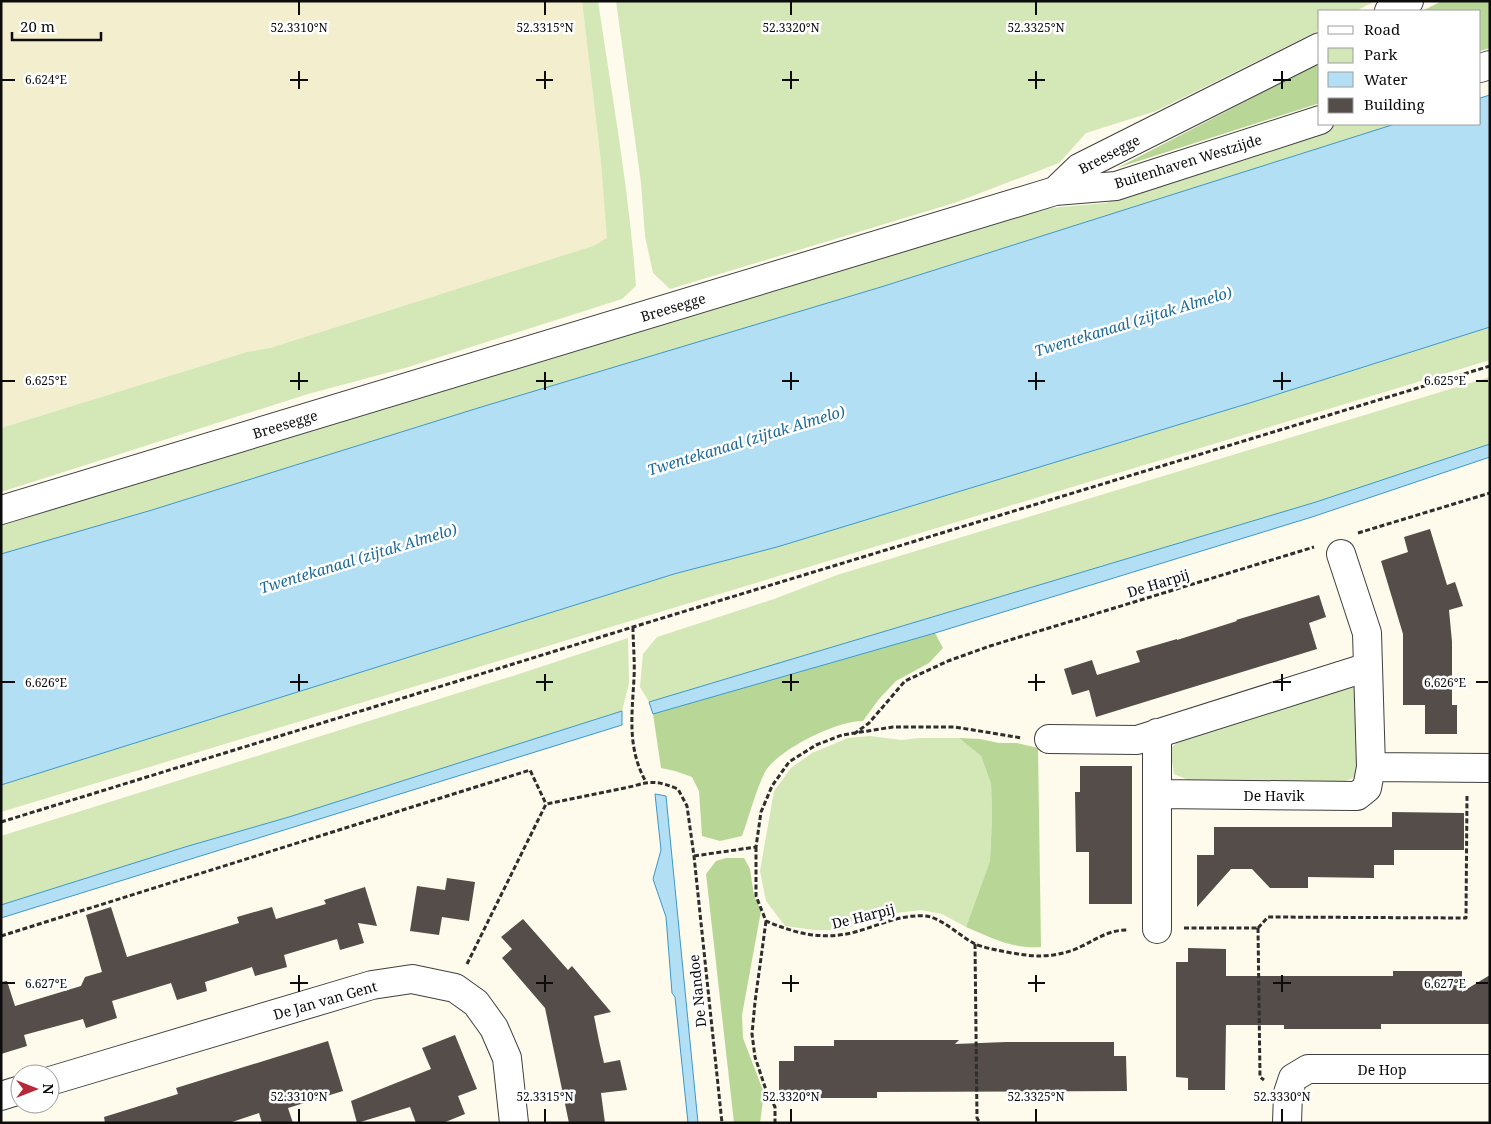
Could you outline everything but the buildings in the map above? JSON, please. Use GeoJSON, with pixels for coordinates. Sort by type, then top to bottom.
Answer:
{"type":"FeatureCollection","features":[{"type":"Feature","properties":{"kind":"street"},"geometry":{"type":"LineString","coordinates":[[1392,10],[1409,1]]}},
{"type":"Feature","properties":{"kind":"street","name":"Breesegge"},"geometry":{"type":"LineString","coordinates":[[1,510],[1055,191],[1079,168],[1318,48]]}},
{"type":"Feature","properties":{"kind":"street","name":"Buitenhaven Westzijde"},"geometry":{"type":"LineString","coordinates":[[1055,191],[1116,186],[1318,121]]}},
{"type":"Feature","properties":{"kind":"street","name":"De Havik"},"geometry":{"type":"LineString","coordinates":[[1158,794],[1358,796],[1367,788],[1371,767],[1367,633],[1337,545]]}},
{"type":"Feature","properties":{"kind":"street"},"geometry":{"type":"LineString","coordinates":[[1049,740],[1137,740],[1368,668]]}},
{"type":"Feature","properties":{"kind":"street"},"geometry":{"type":"LineString","coordinates":[[1157,733],[1157,929]]}},
{"type":"Feature","properties":{"kind":"street"},"geometry":{"type":"LineString","coordinates":[[1371,767],[1478,768]]}},
{"type":"Feature","properties":{"kind":"street","name":"De Jan van Gent"},"geometry":{"type":"LineString","coordinates":[[60,1078],[372,985],[412,979],[455,988],[476,1003],[494,1028],[507,1058],[514,1123]]}},
{"type":"Feature","properties":{"kind":"street","name":"De Hop"},"geometry":{"type":"LineString","coordinates":[[1288,1093],[1293,1078],[1308,1069],[1490,1069]]}},
{"type":"Feature","properties":{"kind":"street"},"geometry":{"type":"LineString","coordinates":[[1287,1123],[1288,1093]]}},
{"type":"Feature","properties":{"kind":"path"},"geometry":{"type":"LineString","coordinates":[[1,822],[1490,366]]}},
{"type":"Feature","properties":{"kind":"path","name":"De Harpij"},"geometry":{"type":"LineString","coordinates":[[854,734],[869,723],[905,681],[948,661],[990,646],[1337,545],[1490,493]]}},
{"type":"Feature","properties":{"kind":"path"},"geometry":{"type":"LineString","coordinates":[[546,804],[646,782],[637,764],[632,744],[633,627]]}},
{"type":"Feature","properties":{"kind":"path"},"geometry":{"type":"LineString","coordinates":[[776,1123],[775,1107],[755,1057],[752,1034],[766,921],[756,896],[756,847],[760,812],[772,786],[788,762],[816,745],[842,735],[893,727],[955,727],[1023,738],[1049,740]]}},
{"type":"Feature","properties":{"kind":"path"},"geometry":{"type":"LineString","coordinates":[[1288,1093],[1260,1078],[1258,928],[1268,917],[1466,918],[1478,768]]}},
{"type":"Feature","properties":{"kind":"path"},"geometry":{"type":"LineString","coordinates":[[1,936],[530,770],[546,804]]}},
{"type":"Feature","properties":{"kind":"path","name":"De Nandoe"},"geometry":{"type":"LineString","coordinates":[[646,782],[654,782],[678,789],[687,806],[722,1123]]}},
{"type":"Feature","properties":{"kind":"path"},"geometry":{"type":"LineString","coordinates":[[455,988],[546,804]]}},
{"type":"Feature","properties":{"kind":"path"},"geometry":{"type":"LineString","coordinates":[[694,856],[756,847]]}},
{"type":"Feature","properties":{"kind":"path","name":"De Harpij"},"geometry":{"type":"LineString","coordinates":[[766,921],[788,931],[823,936],[852,933],[904,917],[927,916],[956,930],[975,944],[1017,954],[1038,956],[1063,953],[1081,947],[1107,932],[1157,929]]}},
{"type":"Feature","properties":{"kind":"path"},"geometry":{"type":"LineString","coordinates":[[1157,929],[1258,928]]}},
{"type":"Feature","properties":{"kind":"path"},"geometry":{"type":"LineString","coordinates":[[975,944],[977,1118],[980,1123]]}},
{"type":"Feature","properties":{"kind":"shaded area"},"geometry":{"type":"Polygon","coordinates":[[[1,1],[582,1],[608,238],[593,246],[270,348],[247,352],[1,428],[1,1]]]}},
{"type":"Feature","properties":{"kind":"green space"},"geometry":{"type":"Polygon","coordinates":[[[582,1],[598,1],[625,179],[636,286],[622,299],[405,368],[308,394],[1,492],[1,428],[247,352],[270,348],[593,246],[607,238],[601,162],[582,1]]]}},
{"type":"Feature","properties":{"kind":"green space"},"geometry":{"type":"Polygon","coordinates":[[[616,1],[1375,1],[1358,10],[1318,10],[1318,31],[1156,111],[1086,133],[1059,163],[954,203],[670,289],[653,273],[645,236],[641,183],[616,1]]]}},
{"type":"Feature","properties":{"kind":"green space"},"geometry":{"type":"Polygon","coordinates":[[[1442,1],[1490,1],[1490,48],[1481,51],[1481,10],[1424,10],[1442,1]]]}},
{"type":"Feature","properties":{"kind":"green space"},"geometry":{"type":"Polygon","coordinates":[[[1318,64],[1318,104],[1117,168],[1318,64]]]}},
{"type":"Feature","properties":{"kind":"green space"},"geometry":{"type":"Polygon","coordinates":[[[1323,125],[1392,125],[881,287],[478,408],[152,510],[1,554],[1,521],[980,221],[1051,208],[1106,203],[1323,125]]]}},
{"type":"Feature","properties":{"kind":"green space"},"geometry":{"type":"Polygon","coordinates":[[[1490,327],[1490,360],[1,812],[1,785],[674,574],[777,547],[1253,402],[1490,327]]]}},
{"type":"Feature","properties":{"kind":"green space"},"geometry":{"type":"Polygon","coordinates":[[[1490,377],[1490,444],[1316,502],[649,702],[640,687],[643,654],[657,637],[774,599],[837,575],[1490,377]]]}},
{"type":"Feature","properties":{"kind":"green space"},"geometry":{"type":"Polygon","coordinates":[[[935,633],[943,648],[929,663],[896,681],[879,699],[863,721],[838,726],[808,738],[780,756],[770,765],[761,781],[742,836],[720,841],[702,836],[699,791],[692,777],[661,768],[653,714],[935,633]]]}},
{"type":"Feature","properties":{"kind":"green space"},"geometry":{"type":"Polygon","coordinates":[[[628,638],[629,683],[622,711],[289,817],[185,847],[1,905],[1,836],[519,674],[628,638]]]}},
{"type":"Feature","properties":{"kind":"green space"},"geometry":{"type":"Polygon","coordinates":[[[1355,684],[1360,731],[1358,766],[1355,777],[1333,786],[1203,786],[1174,774],[1170,749],[1188,732],[1355,684]]]}},
{"type":"Feature","properties":{"kind":"green space"},"geometry":{"type":"Polygon","coordinates":[[[870,736],[901,740],[959,738],[981,756],[991,784],[990,861],[966,927],[942,914],[921,910],[896,913],[841,930],[814,930],[785,926],[766,901],[760,871],[774,791],[791,768],[812,753],[848,738],[870,736]]]}},
{"type":"Feature","properties":{"kind":"green space"},"geometry":{"type":"Polygon","coordinates":[[[959,738],[980,739],[999,743],[1017,743],[1038,748],[1041,947],[1011,944],[966,927],[990,861],[991,784],[981,756],[959,738]]]}},
{"type":"Feature","properties":{"kind":"green space"},"geometry":{"type":"Polygon","coordinates":[[[726,858],[744,858],[750,869],[754,896],[761,911],[742,1015],[743,1038],[764,1093],[760,1123],[734,1123],[706,874],[716,861],[726,858]]]}},
{"type":"Feature","properties":{"kind":"water","name":"Twentekanaal (zijtak Almelo)"},"geometry":{"type":"Polygon","coordinates":[[[1490,95],[1490,327],[1253,402],[777,547],[674,574],[1,785],[1,554],[152,510],[478,408],[881,287],[1392,125],[1481,125],[1481,98],[1490,95]]]}},
{"type":"Feature","properties":{"kind":"water"},"geometry":{"type":"Polygon","coordinates":[[[1490,444],[1490,457],[1312,517],[935,633],[653,714],[649,702],[1316,502],[1490,444]]]}},
{"type":"Feature","properties":{"kind":"water"},"geometry":{"type":"Polygon","coordinates":[[[622,711],[622,725],[1,918],[1,905],[185,847],[289,817],[622,711]]]}},
{"type":"Feature","properties":{"kind":"water"},"geometry":{"type":"Polygon","coordinates":[[[655,794],[666,796],[698,1123],[688,1123],[675,997],[672,993],[666,917],[653,879],[661,850],[655,794]]]}}]}
